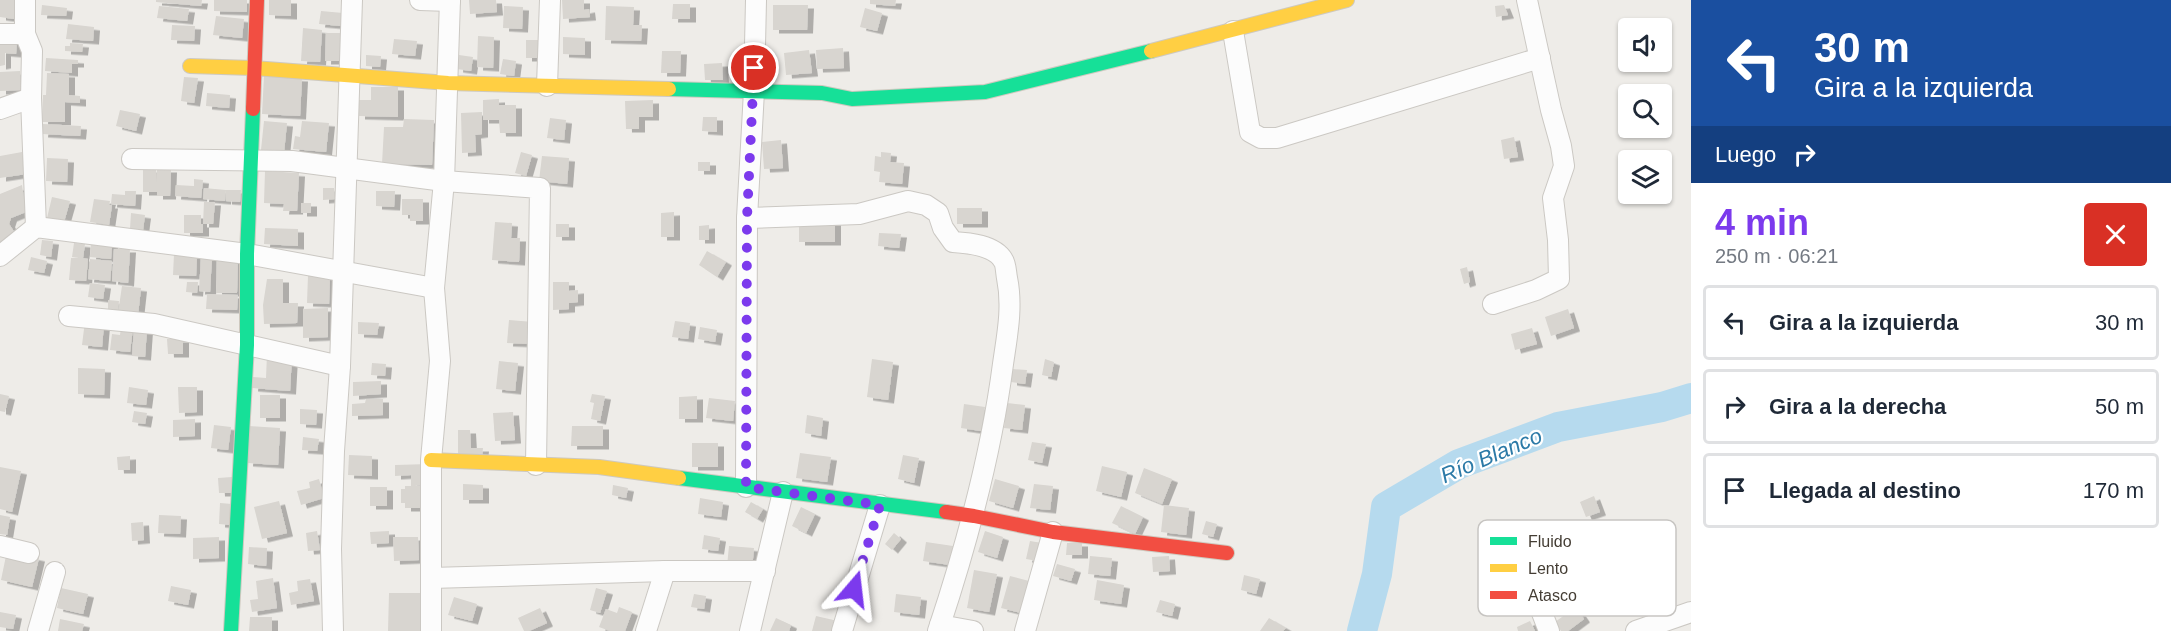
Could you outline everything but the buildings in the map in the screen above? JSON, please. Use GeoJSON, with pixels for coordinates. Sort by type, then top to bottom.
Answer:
{"type":"FeatureCollection","features":[{"type":"Feature","properties":{"kind":"street"},"geometry":{"type":"LineString","coordinates":[[25,0],[25,34],[32,51],[31,98],[36,227]]}},
{"type":"Feature","properties":{"kind":"street"},"geometry":{"type":"LineString","coordinates":[[231,631],[247,345],[247,254],[257,0]]}},
{"type":"Feature","properties":{"kind":"street"},"geometry":{"type":"LineString","coordinates":[[333,631],[331,549],[344,271],[352,0]]}},
{"type":"Feature","properties":{"kind":"street"},"geometry":{"type":"LineString","coordinates":[[420,0],[450,1],[444,181],[434,288],[440,361],[431,460],[431,631]]}},
{"type":"Feature","properties":{"kind":"street"},"geometry":{"type":"LineString","coordinates":[[547,86],[550,0]]}},
{"type":"Feature","properties":{"kind":"street"},"geometry":{"type":"LineString","coordinates":[[746,487],[747,218],[756,0]]}},
{"type":"Feature","properties":{"kind":"street"},"geometry":{"type":"LineString","coordinates":[[190,66],[253,68],[448,83],[822,93],[852,99],[985,92],[1233,31],[1347,0]]}},
{"type":"Feature","properties":{"kind":"street"},"geometry":{"type":"LineString","coordinates":[[1493,303],[1536,290],[1559,279],[1558,240],[1552,198],[1564,166],[1562,146],[1551,110],[1527,0]]}},
{"type":"Feature","properties":{"kind":"street"},"geometry":{"type":"LineString","coordinates":[[1233,31],[1250,132],[1262,138],[1277,138],[1540,58]]}},
{"type":"Feature","properties":{"kind":"street"},"geometry":{"type":"LineString","coordinates":[[0,34],[25,34]]}},
{"type":"Feature","properties":{"kind":"street"},"geometry":{"type":"LineString","coordinates":[[0,109],[31,98]]}},
{"type":"Feature","properties":{"kind":"street"},"geometry":{"type":"LineString","coordinates":[[132,159],[292,161],[444,181],[540,188],[536,465]]}},
{"type":"Feature","properties":{"kind":"street"},"geometry":{"type":"LineString","coordinates":[[747,218],[859,214],[908,201],[926,205],[938,213],[943,228],[953,242],[990,249],[1003,260],[1010,314],[998,405],[974,516],[939,628],[973,631]]}},
{"type":"Feature","properties":{"kind":"street"},"geometry":{"type":"LineString","coordinates":[[0,256],[36,227],[247,254],[434,288]]}},
{"type":"Feature","properties":{"kind":"street"},"geometry":{"type":"LineString","coordinates":[[69,316],[154,324],[340,366]]}},
{"type":"Feature","properties":{"kind":"street"},"geometry":{"type":"LineString","coordinates":[[431,460],[599,467],[974,516],[1053,532],[1227,553]]}},
{"type":"Feature","properties":{"kind":"street"},"geometry":{"type":"LineString","coordinates":[[750,631],[783,492]]}},
{"type":"Feature","properties":{"kind":"street"},"geometry":{"type":"LineString","coordinates":[[842,631],[880,505]]}},
{"type":"Feature","properties":{"kind":"street"},"geometry":{"type":"LineString","coordinates":[[1025,631],[1053,532]]}},
{"type":"Feature","properties":{"kind":"street"},"geometry":{"type":"LineString","coordinates":[[0,546],[29,553]]}},
{"type":"Feature","properties":{"kind":"street"},"geometry":{"type":"LineString","coordinates":[[431,578],[665,571],[765,572]]}},
{"type":"Feature","properties":{"kind":"street"},"geometry":{"type":"LineString","coordinates":[[646,631],[665,571]]}},
{"type":"Feature","properties":{"kind":"street"},"geometry":{"type":"LineString","coordinates":[[38,631],[55,572]]}},
{"type":"Feature","properties":{"kind":"street"},"geometry":{"type":"LineString","coordinates":[[1645,630],[1691,612]]}},
{"type":"Feature","properties":{"kind":"street"},"geometry":{"type":"LineString","coordinates":[[1543,616],[1549,631]]}},
{"type":"Feature","properties":{"kind":"waterway","name":"Río Blanco"},"geometry":{"type":"LineString","coordinates":[[1362,631],[1377,574],[1386,507],[1459,464],[1558,427],[1662,407],[1691,398]]}},
{"type":"Feature","properties":{"kind":"traffic: fast"},"geometry":{"type":"LineString","coordinates":[[669,89],[822,93],[852,99],[985,92],[1151,51]]}},
{"type":"Feature","properties":{"kind":"traffic: fast"},"geometry":{"type":"LineString","coordinates":[[231,631],[247,345],[247,254],[253,109]]}},
{"type":"Feature","properties":{"kind":"traffic: fast"},"geometry":{"type":"LineString","coordinates":[[679,478],[946,512]]}},
{"type":"Feature","properties":{"kind":"traffic: slow"},"geometry":{"type":"LineString","coordinates":[[1151,51],[1347,0]]}},
{"type":"Feature","properties":{"kind":"traffic: slow"},"geometry":{"type":"LineString","coordinates":[[190,66],[253,68],[448,83],[669,89]]}},
{"type":"Feature","properties":{"kind":"traffic: slow"},"geometry":{"type":"LineString","coordinates":[[431,460],[599,467],[679,478]]}},
{"type":"Feature","properties":{"kind":"traffic: jam"},"geometry":{"type":"LineString","coordinates":[[253,109],[257,0]]}},
{"type":"Feature","properties":{"kind":"traffic: jam"},"geometry":{"type":"LineString","coordinates":[[946,512],[1053,532],[1227,553]]}},
{"type":"Feature","properties":{"kind":"route"},"geometry":{"type":"LineString","coordinates":[[754,68],[747,218],[746,487],[880,505],[854,589]]}}]}
